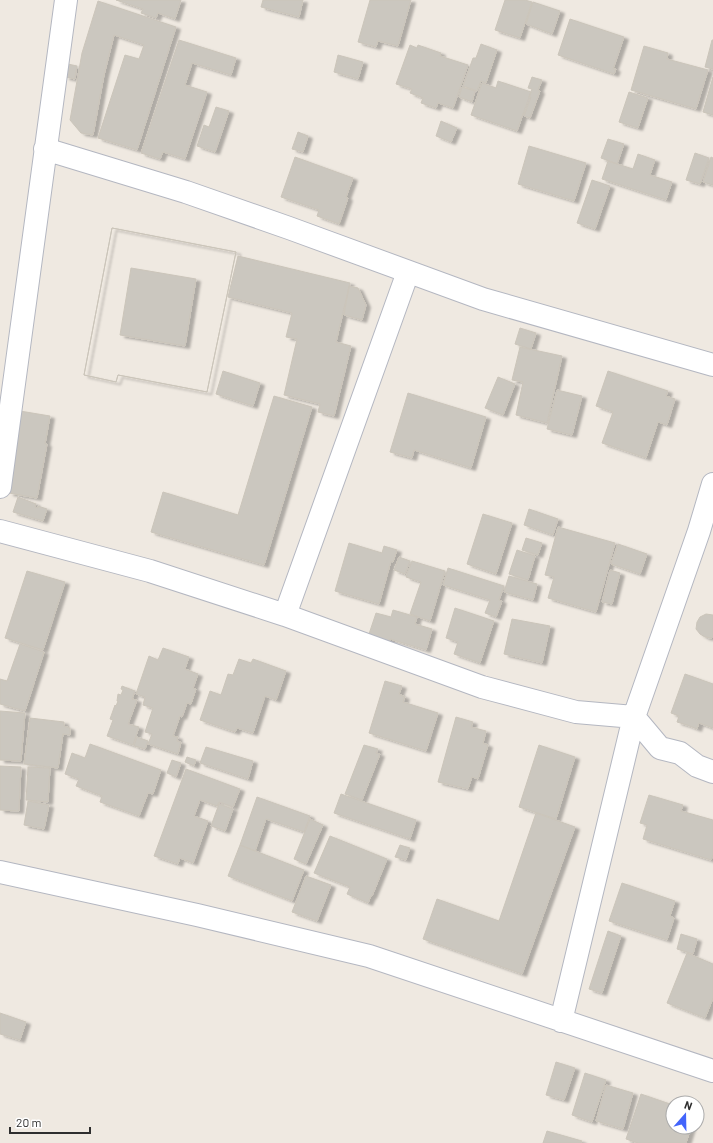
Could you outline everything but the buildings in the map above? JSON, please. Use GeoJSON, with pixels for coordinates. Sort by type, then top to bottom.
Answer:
{"type":"FeatureCollection","features":[{"type":"Feature","properties":{"kind":"street"},"geometry":{"type":"LineString","coordinates":[[0,487],[66,0]]}},
{"type":"Feature","properties":{"kind":"street"},"geometry":{"type":"LineString","coordinates":[[45,149],[186,192],[483,299],[713,365]]}},
{"type":"Feature","properties":{"kind":"street"},"geometry":{"type":"LineString","coordinates":[[285,615],[408,272]]}},
{"type":"Feature","properties":{"kind":"street"},"geometry":{"type":"LineString","coordinates":[[561,1021],[634,717],[699,531],[713,484]]}},
{"type":"Feature","properties":{"kind":"street"},"geometry":{"type":"LineString","coordinates":[[0,531],[150,571],[285,615],[482,687],[576,712],[634,717],[660,748],[680,753],[697,766],[713,772]]}},
{"type":"Feature","properties":{"kind":"street"},"geometry":{"type":"LineString","coordinates":[[0,872],[197,915],[369,956],[713,1071]]}}]}
